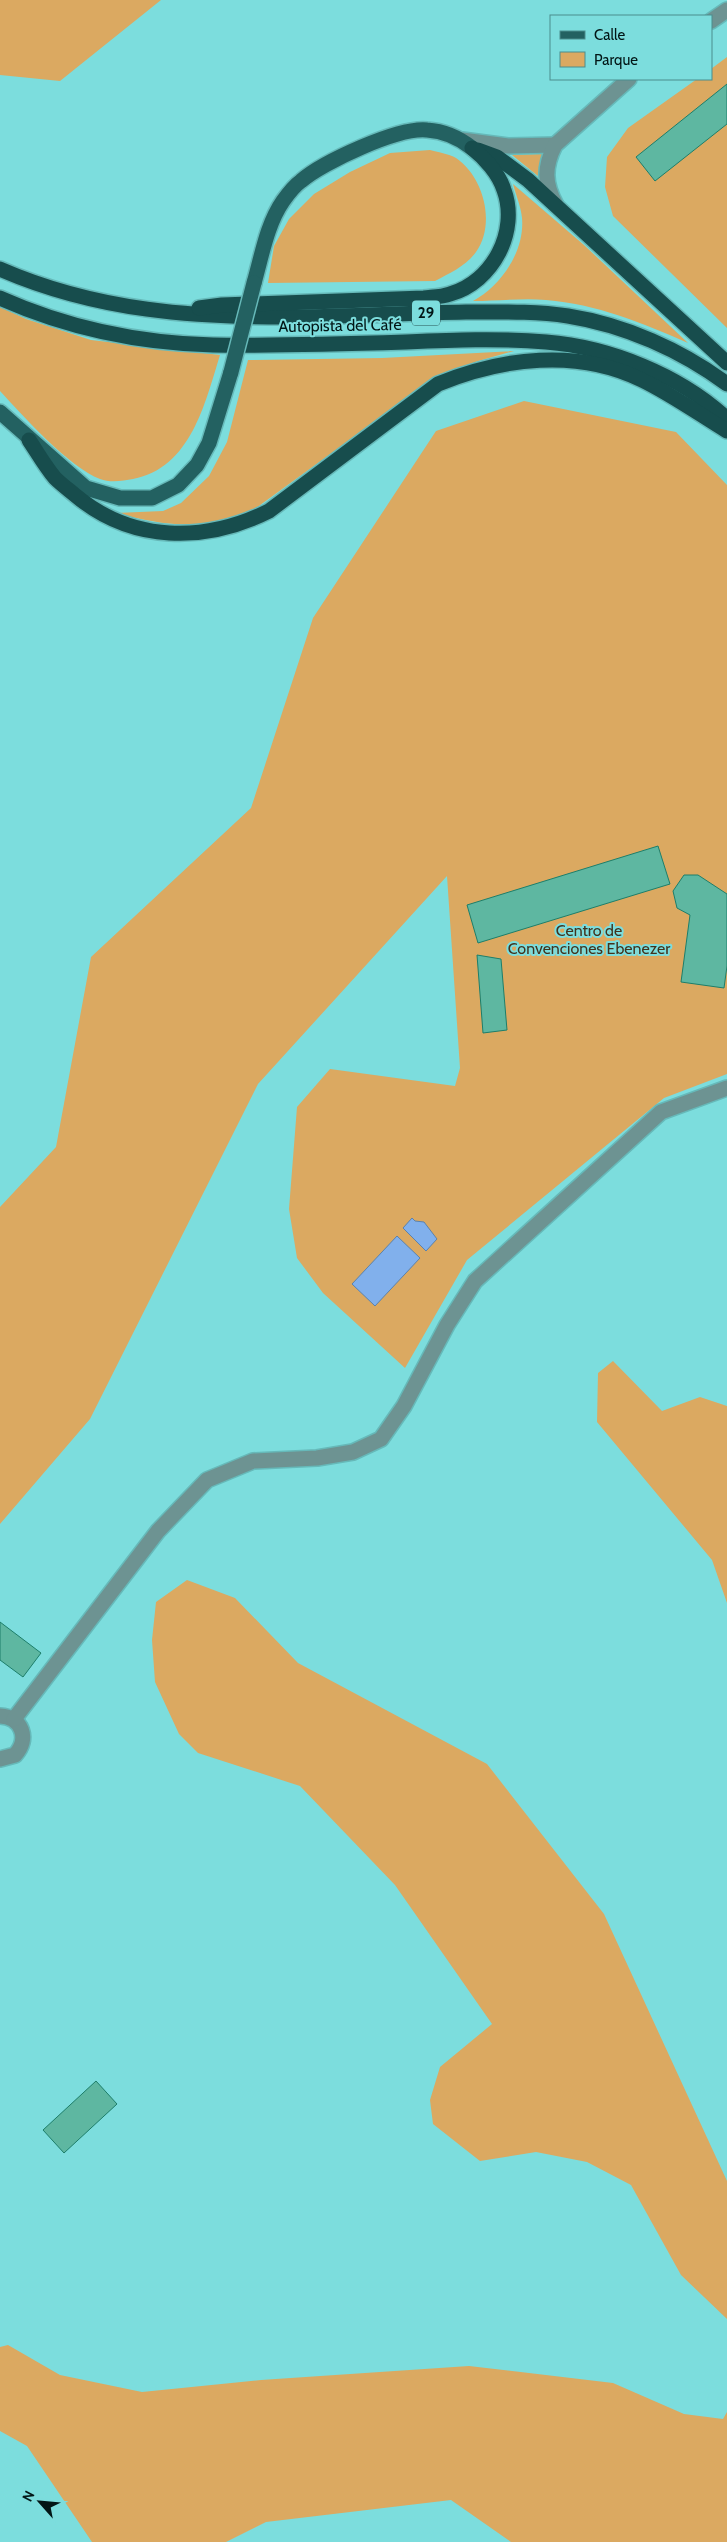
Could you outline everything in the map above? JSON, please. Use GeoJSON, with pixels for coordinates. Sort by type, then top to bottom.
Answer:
{"type":"FeatureCollection","features":[{"type":"Feature","properties":{"kind":"highway"},"geometry":{"type":"LineString","coordinates":[[467,144],[496,157],[528,180],[727,363]]}},
{"type":"Feature","properties":{"kind":"highway"},"geometry":{"type":"LineString","coordinates":[[163,313],[222,305],[424,298],[451,294],[473,283],[491,267],[503,245],[508,226],[508,208],[504,189],[485,158],[467,144]]}},
{"type":"Feature","properties":{"kind":"highway","name":"Autopista del Café"},"geometry":{"type":"LineString","coordinates":[[0,269],[62,293],[123,307],[163,313],[207,316],[300,317],[538,312],[570,316],[601,323],[682,354],[727,384]]}},
{"type":"Feature","properties":{"kind":"highway","name":"Autopista del Café"},"geometry":{"type":"LineString","coordinates":[[0,298],[76,325],[138,338],[174,343],[294,344],[508,340],[576,346],[652,371],[697,396],[727,420]]}},
{"type":"Feature","properties":{"kind":"highway"},"geometry":{"type":"LineString","coordinates":[[29,440],[56,478],[89,507],[123,524],[154,532],[185,534],[223,530],[247,522],[269,511],[438,384],[463,374],[519,360],[565,360],[604,367],[641,379],[727,430]]}},
{"type":"Feature","properties":{"kind":"main road"},"geometry":{"type":"LineString","coordinates":[[0,412],[29,440],[86,488],[120,498],[152,498],[178,485],[204,454],[218,416],[254,283],[277,211],[302,180],[357,149],[401,133],[425,129],[450,134],[467,144]]}},
{"type":"Feature","properties":{"kind":"street"},"geometry":{"type":"LineString","coordinates":[[712,20],[727,10]]}},
{"type":"Feature","properties":{"kind":"street"},"geometry":{"type":"LineString","coordinates":[[556,205],[548,191],[546,175],[548,160],[555,145],[628,80]]}},
{"type":"Feature","properties":{"kind":"street"},"geometry":{"type":"LineString","coordinates":[[467,144],[508,146],[555,145]]}},
{"type":"Feature","properties":{"kind":"street"},"geometry":{"type":"LineString","coordinates":[[0,1759],[15,1755],[23,1743],[22,1730],[7,1718],[158,1531],[207,1480],[253,1461],[318,1458],[353,1452],[380,1438],[404,1406],[446,1325],[475,1281],[661,1112],[727,1088]]}},
{"type":"Feature","properties":{"kind":"green space"},"geometry":{"type":"Polygon","coordinates":[[[0,0],[161,0],[60,81],[0,75],[0,0]]]}},
{"type":"Feature","properties":{"kind":"green space"},"geometry":{"type":"Polygon","coordinates":[[[727,57],[727,328],[613,216],[605,187],[607,157],[628,128],[696,80],[712,80],[712,68],[727,57]]]}},
{"type":"Feature","properties":{"kind":"green space"},"geometry":{"type":"Polygon","coordinates":[[[430,150],[456,158],[466,166],[480,189],[486,215],[485,228],[482,241],[476,252],[467,261],[435,281],[268,283],[274,246],[289,219],[314,194],[350,172],[390,153],[430,150]]]}},
{"type":"Feature","properties":{"kind":"green space"},"geometry":{"type":"Polygon","coordinates":[[[544,154],[538,176],[512,155],[544,154]]]}},
{"type":"Feature","properties":{"kind":"green space"},"geometry":{"type":"Polygon","coordinates":[[[513,184],[584,245],[688,343],[654,328],[601,310],[565,302],[537,299],[473,301],[502,277],[520,243],[522,218],[513,184]]]}},
{"type":"Feature","properties":{"kind":"green space"},"geometry":{"type":"Polygon","coordinates":[[[0,307],[26,319],[91,340],[220,355],[201,412],[193,431],[182,448],[169,462],[153,472],[133,479],[112,481],[100,479],[75,464],[47,440],[0,391],[0,307]]]}},
{"type":"Feature","properties":{"kind":"green space"},"geometry":{"type":"Polygon","coordinates":[[[514,351],[478,361],[436,377],[252,511],[200,524],[169,524],[116,513],[163,511],[181,503],[209,476],[227,442],[248,360],[382,358],[514,351]]]}},
{"type":"Feature","properties":{"kind":"green space","name":"Centro de Convenciones Ebenezer"},"geometry":{"type":"Polygon","coordinates":[[[524,401],[676,432],[727,485],[727,1074],[664,1098],[467,1260],[405,1368],[323,1293],[297,1258],[289,1209],[297,1107],[330,1069],[455,1086],[460,1068],[447,876],[258,1084],[90,1419],[0,1524],[0,1207],[56,1147],[91,957],[251,808],[313,618],[436,431],[524,401]]]}},
{"type":"Feature","properties":{"kind":"green space"},"geometry":{"type":"Polygon","coordinates":[[[613,1361],[662,1411],[700,1397],[727,1406],[727,1603],[712,1560],[597,1422],[598,1373],[613,1361]]]}},
{"type":"Feature","properties":{"kind":"green space"},"geometry":{"type":"Polygon","coordinates":[[[187,1580],[235,1598],[298,1663],[487,1764],[604,1914],[727,2181],[727,2319],[681,2275],[631,2185],[587,2162],[536,2152],[480,2161],[433,2124],[430,2100],[440,2067],[492,2024],[395,1885],[300,1786],[198,1753],[179,1734],[155,1682],[152,1640],[156,1602],[187,1580]]]}},
{"type":"Feature","properties":{"kind":"green space"},"geometry":{"type":"Polygon","coordinates":[[[8,2345],[60,2375],[142,2392],[261,2380],[469,2366],[613,2383],[684,2414],[723,2419],[727,2412],[727,2542],[511,2542],[451,2500],[266,2522],[226,2542],[92,2542],[27,2446],[0,2431],[0,2347],[8,2345]]]}},
{"type":"Feature","properties":{"kind":"water"},"geometry":{"type":"Polygon","coordinates":[[[412,1218],[415,1221],[424,1222],[437,1239],[426,1251],[403,1228],[412,1218]]]}},
{"type":"Feature","properties":{"kind":"water"},"geometry":{"type":"Polygon","coordinates":[[[397,1236],[420,1258],[375,1306],[352,1284],[397,1236]]]}},
{"type":"Feature","properties":{"kind":"building"},"geometry":{"type":"Polygon","coordinates":[[[727,84],[727,124],[655,181],[636,157],[727,84]]]}},
{"type":"Feature","properties":{"kind":"building"},"geometry":{"type":"Polygon","coordinates":[[[658,846],[670,884],[478,943],[467,905],[658,846]]]}},
{"type":"Feature","properties":{"kind":"building"},"geometry":{"type":"Polygon","coordinates":[[[684,875],[698,875],[727,894],[727,966],[724,988],[681,982],[690,915],[677,908],[673,891],[684,875]]]}},
{"type":"Feature","properties":{"kind":"building"},"geometry":{"type":"Polygon","coordinates":[[[477,955],[501,959],[507,1030],[483,1033],[477,955]]]}},
{"type":"Feature","properties":{"kind":"building"},"geometry":{"type":"Polygon","coordinates":[[[0,1622],[41,1653],[23,1677],[0,1660],[0,1622]]]}},
{"type":"Feature","properties":{"kind":"building"},"geometry":{"type":"Polygon","coordinates":[[[96,2081],[117,2104],[64,2153],[43,2130],[96,2081]]]}}]}
